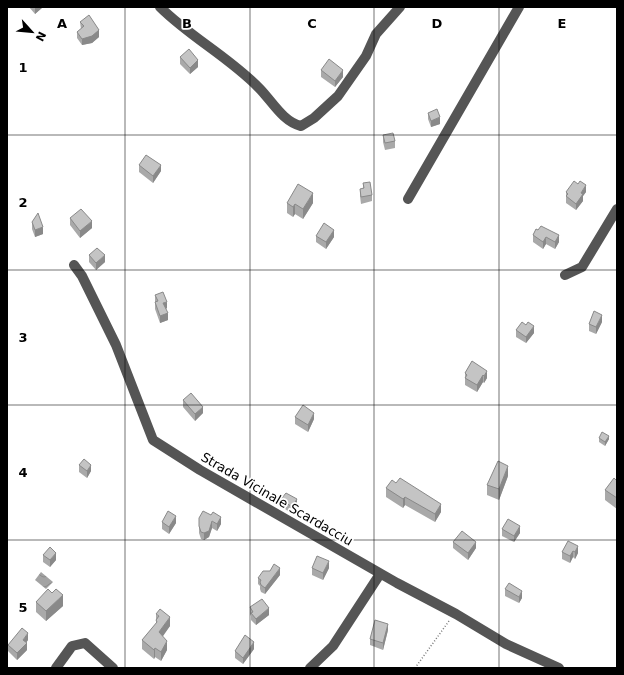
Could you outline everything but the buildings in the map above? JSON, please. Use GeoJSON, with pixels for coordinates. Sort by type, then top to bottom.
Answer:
{"type":"FeatureCollection","features":[{"type":"Feature","properties":{"kind":"street"},"geometry":{"type":"LineString","coordinates":[[160,7],[169,16],[224,56],[259,88],[284,116],[294,124],[301,126],[314,118],[338,96],[366,56],[376,34],[400,7]]}},
{"type":"Feature","properties":{"kind":"street"},"geometry":{"type":"LineString","coordinates":[[408,199],[519,7]]}},
{"type":"Feature","properties":{"kind":"street"},"geometry":{"type":"LineString","coordinates":[[565,275],[582,267],[617,209]]}},
{"type":"Feature","properties":{"kind":"street","name":"Strada Vicinale Scardacciu"},"geometry":{"type":"LineString","coordinates":[[74,265],[82,276],[116,345],[153,440],[200,470],[383,575],[456,614],[506,644],[559,668]]}},
{"type":"Feature","properties":{"kind":"street"},"geometry":{"type":"LineString","coordinates":[[310,668],[333,646],[383,575]]}},
{"type":"Feature","properties":{"kind":"street"},"geometry":{"type":"LineString","coordinates":[[317,668],[331,657],[383,575]]}},
{"type":"Feature","properties":{"kind":"street"},"geometry":{"type":"LineString","coordinates":[[56,668],[72,646],[85,643],[113,668]]}},
{"type":"Feature","properties":{"kind":"path"},"geometry":{"type":"LineString","coordinates":[[415,668],[447,623],[456,614]]}},
{"type":"Feature","properties":{"kind":"water"},"geometry":{"type":"Polygon","coordinates":[[[41,572],[53,582],[46,589],[35,580],[41,572]]]}}]}
